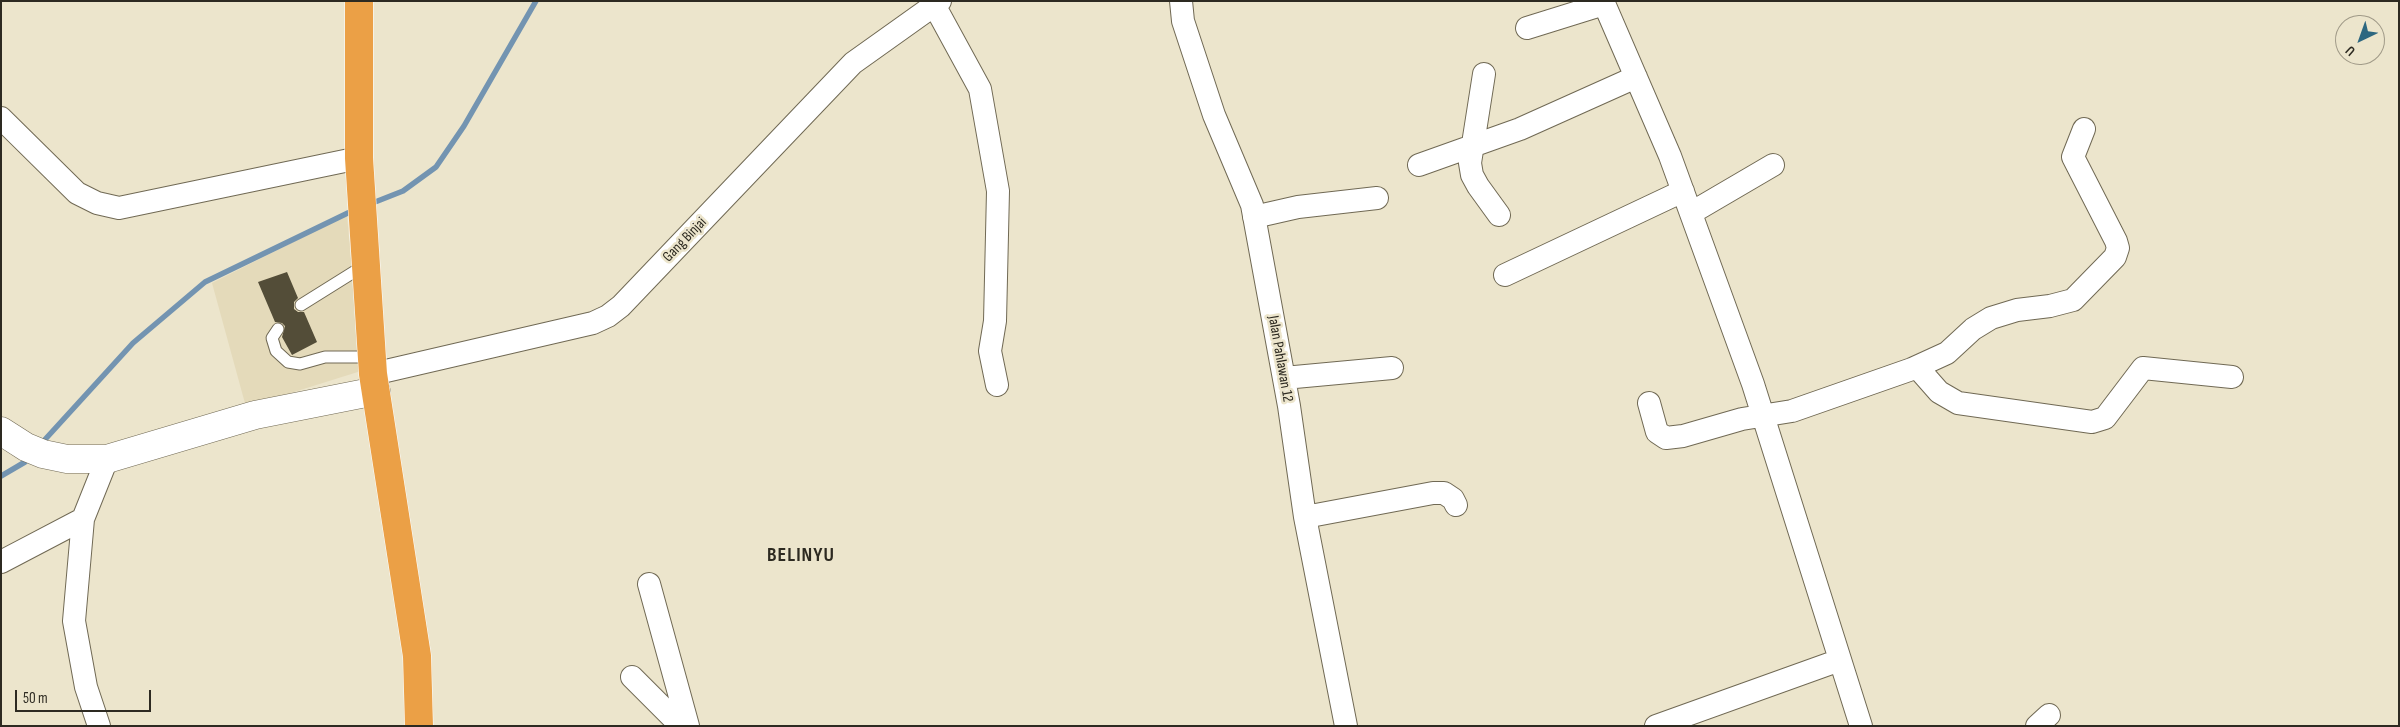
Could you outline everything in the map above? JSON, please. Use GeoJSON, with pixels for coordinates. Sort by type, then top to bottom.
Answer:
{"type":"FeatureCollection","features":[{"type":"Feature","properties":{"kind":"highway"},"geometry":{"type":"LineString","coordinates":[[359,1],[359,158],[374,374],[417,656],[419,726]]}},
{"type":"Feature","properties":{"kind":"street","name":"Jalan Pahlawan 12"},"geometry":{"type":"LineString","coordinates":[[1181,1],[1183,21],[1211,106],[1252,205],[1284,378],[1305,517],[1346,726]]}},
{"type":"Feature","properties":{"kind":"street"},"geometry":{"type":"LineString","coordinates":[[935,3],[980,89],[998,191],[995,321],[990,351],[997,385]]}},
{"type":"Feature","properties":{"kind":"street","name":"Gang Binjai"},"geometry":{"type":"LineString","coordinates":[[374,374],[593,323],[608,316],[621,306],[853,63],[935,3]]}},
{"type":"Feature","properties":{"kind":"street"},"geometry":{"type":"LineString","coordinates":[[1527,28],[1604,3],[1683,191],[1753,384],[1861,726]]}},
{"type":"Feature","properties":{"kind":"street"},"geometry":{"type":"LineString","coordinates":[[1484,74],[1470,163],[1472,175],[1478,186],[1499,215]]}},
{"type":"Feature","properties":{"kind":"street"},"geometry":{"type":"LineString","coordinates":[[1419,165],[1520,129],[1636,77]]}},
{"type":"Feature","properties":{"kind":"street"},"geometry":{"type":"LineString","coordinates":[[1,118],[77,193],[98,203],[118,208],[359,158]]}},
{"type":"Feature","properties":{"kind":"street"},"geometry":{"type":"LineString","coordinates":[[1649,403],[1656,432],[1666,438],[1683,436],[1742,418],[1792,410],[1917,367],[1947,353],[1973,329],[1990,318],[2017,310],[2050,306],[2073,300],[2115,257],[2118,248],[2073,157],[2084,130]]}},
{"type":"Feature","properties":{"kind":"street"},"geometry":{"type":"LineString","coordinates":[[1691,213],[1773,165]]}},
{"type":"Feature","properties":{"kind":"street"},"geometry":{"type":"LineString","coordinates":[[1505,275],[1683,191]]}},
{"type":"Feature","properties":{"kind":"street"},"geometry":{"type":"LineString","coordinates":[[1254,217],[1298,207],[1377,198]]}},
{"type":"Feature","properties":{"kind":"street"},"geometry":{"type":"LineString","coordinates":[[1917,367],[1939,392],[1958,403],[2092,422],[2105,418],[2143,368],[2232,377]]}},
{"type":"Feature","properties":{"kind":"street"},"geometry":{"type":"LineString","coordinates":[[1284,378],[1392,368]]}},
{"type":"Feature","properties":{"kind":"street"},"geometry":{"type":"LineString","coordinates":[[1,431],[34,451],[67,460],[107,459],[263,413],[374,374]]}},
{"type":"Feature","properties":{"kind":"street"},"geometry":{"type":"LineString","coordinates":[[99,726],[86,687],[74,621],[83,519],[107,459]]}},
{"type":"Feature","properties":{"kind":"street"},"geometry":{"type":"LineString","coordinates":[[1305,517],[1433,493],[1444,493],[1454,499],[1456,505]]}},
{"type":"Feature","properties":{"kind":"street"},"geometry":{"type":"LineString","coordinates":[[1,562],[83,519]]}},
{"type":"Feature","properties":{"kind":"street"},"geometry":{"type":"LineString","coordinates":[[648,584],[688,726]]}},
{"type":"Feature","properties":{"kind":"street"},"geometry":{"type":"LineString","coordinates":[[1656,726],[1840,660]]}},
{"type":"Feature","properties":{"kind":"street"},"geometry":{"type":"LineString","coordinates":[[632,677],[681,726]]}},
{"type":"Feature","properties":{"kind":"lane"},"geometry":{"type":"LineString","coordinates":[[301,304],[366,265]]}},
{"type":"Feature","properties":{"kind":"lane"},"geometry":{"type":"LineString","coordinates":[[278,329],[272,338],[276,351],[288,362],[300,364],[324,357],[374,374]]}},
{"type":"Feature","properties":{"kind":"shaded area"},"geometry":{"type":"Polygon","coordinates":[[[347,215],[361,371],[246,407],[212,283],[347,215]]]}},
{"type":"Feature","properties":{"kind":"building"},"geometry":{"type":"Polygon","coordinates":[[[287,272],[298,298],[294,302],[294,309],[298,312],[304,312],[317,342],[292,355],[282,337],[285,326],[282,323],[275,322],[258,282],[287,272]]]}},
{"type":"Feature","properties":{"kind":"waterway"},"geometry":{"type":"LineString","coordinates":[[370,204],[403,191],[436,167],[464,126],[536,1]]}},
{"type":"Feature","properties":{"kind":"waterway"},"geometry":{"type":"LineString","coordinates":[[40,445],[133,343],[205,282],[354,210]]}},
{"type":"Feature","properties":{"kind":"waterway"},"geometry":{"type":"LineString","coordinates":[[1,476],[25,462],[30,456]]}},
{"type":"Feature","properties":{"kind":"district","name":"BELINYU"},"geometry":{"type":"Point","coordinates":[801,556]}}]}
